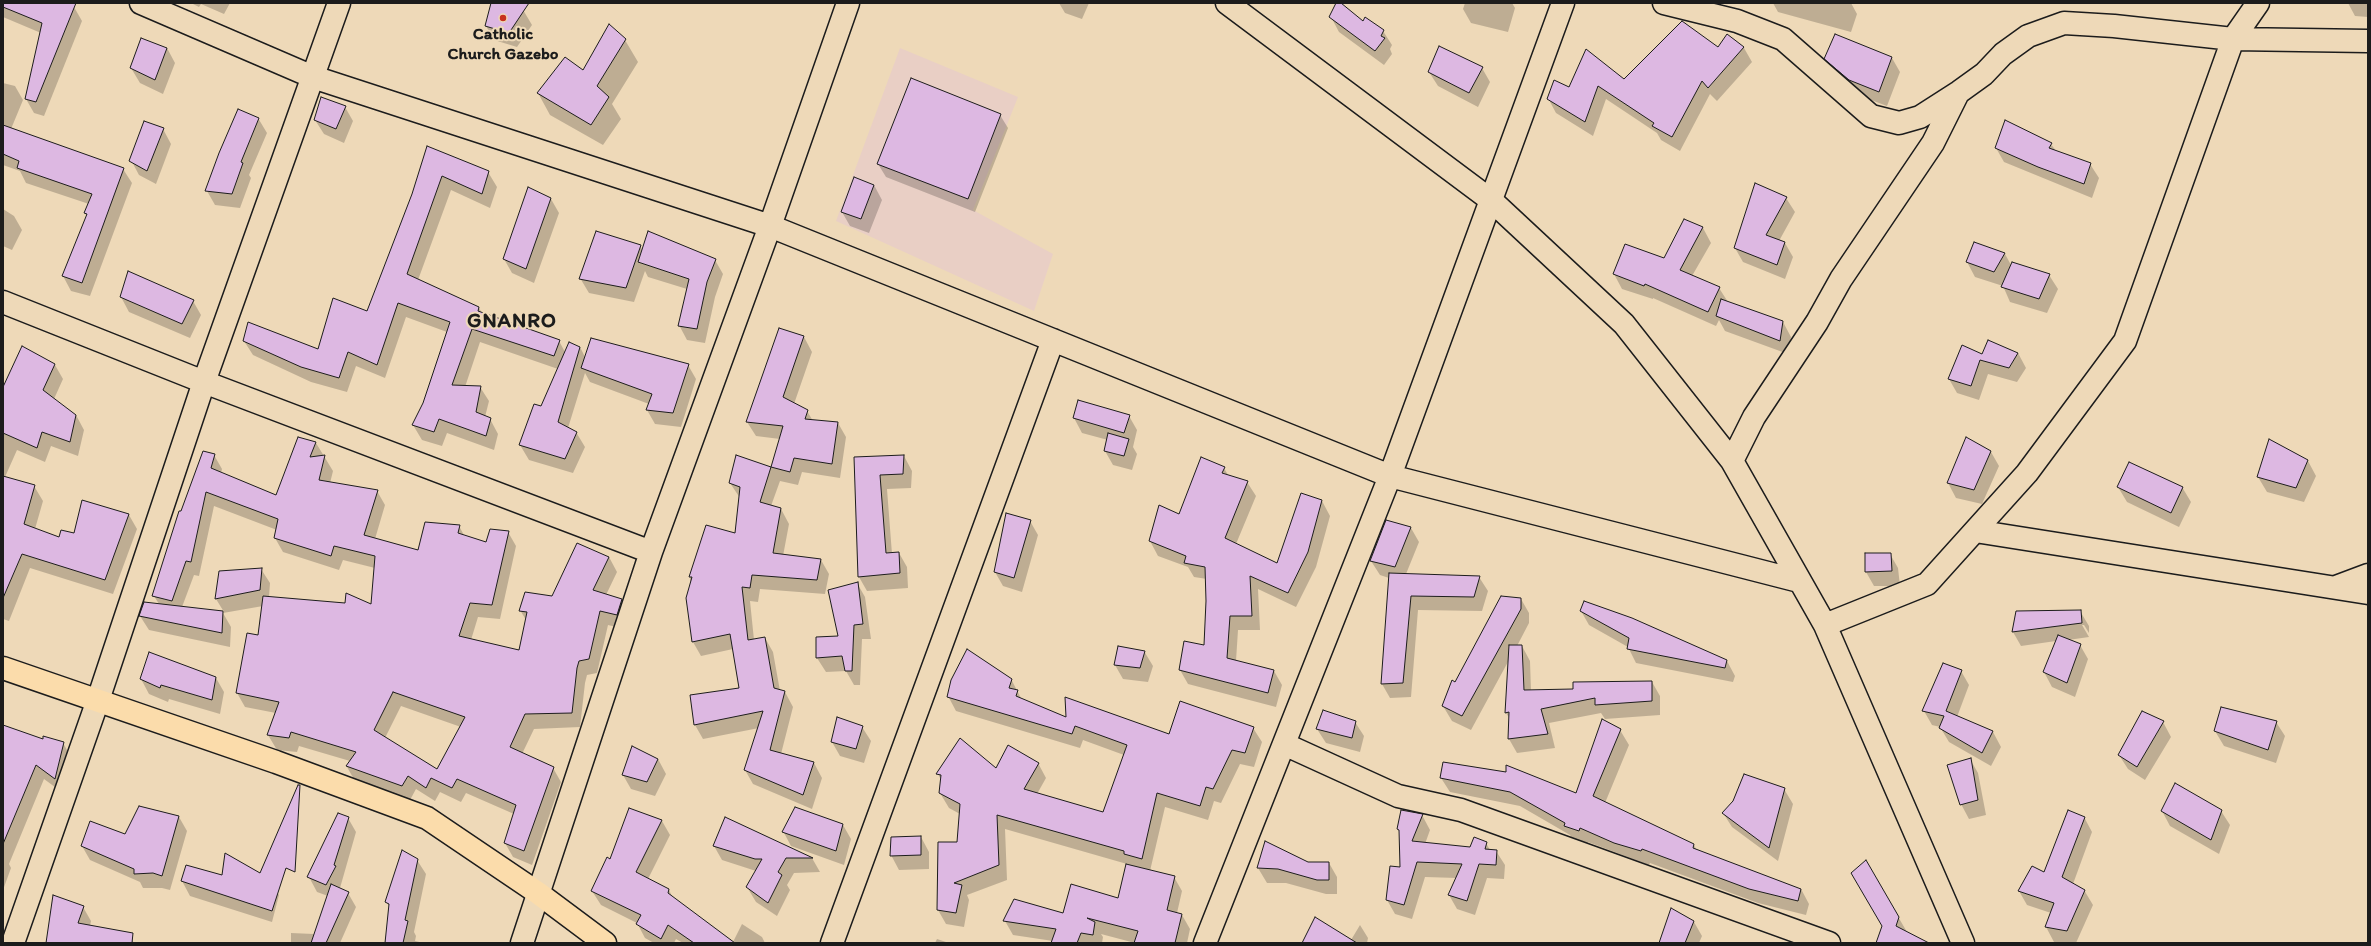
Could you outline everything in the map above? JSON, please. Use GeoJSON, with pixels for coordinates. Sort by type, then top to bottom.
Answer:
{"type":"FeatureCollection","features":[{"type":"Feature","properties":{"kind":"main road"},"geometry":{"type":"LineString","coordinates":[[3,668],[276,762],[428,818],[538,893],[604,943]]}},
{"type":"Feature","properties":{"kind":"street"},"geometry":{"type":"LineString","coordinates":[[142,3],[312,77],[770,226],[1390,476],[1800,581]]}},
{"type":"Feature","properties":{"kind":"street"},"geometry":{"type":"LineString","coordinates":[[13,943],[98,700],[204,382],[339,3]]}},
{"type":"Feature","properties":{"kind":"street"},"geometry":{"type":"LineString","coordinates":[[522,943],[651,552],[770,226],[848,3]]}},
{"type":"Feature","properties":{"kind":"street"},"geometry":{"type":"LineString","coordinates":[[1227,3],[1492,201],[1624,324],[1732,461],[1825,625],[1963,943]]}},
{"type":"Feature","properties":{"kind":"street"},"geometry":{"type":"LineString","coordinates":[[1205,943],[1390,476],[1492,201],[1563,3]]}},
{"type":"Feature","properties":{"kind":"street"},"geometry":{"type":"LineString","coordinates":[[1664,3],[1737,21],[1783,39],[1871,116],[1900,123],[1920,117],[1959,92],[1984,74],[2003,54],[2028,36],[2064,23],[2114,26],[2233,39],[2368,41]]}},
{"type":"Feature","properties":{"kind":"street"},"geometry":{"type":"LineString","coordinates":[[1825,625],[1927,584],[2028,473],[2125,342],[2233,39],[2258,3]]}},
{"type":"Feature","properties":{"kind":"street"},"geometry":{"type":"LineString","coordinates":[[1732,461],[1754,417],[1817,322],[1841,279],[1932,143],[1959,92]]}},
{"type":"Feature","properties":{"kind":"street"},"geometry":{"type":"LineString","coordinates":[[3,302],[204,382],[651,552]]}},
{"type":"Feature","properties":{"kind":"street"},"geometry":{"type":"LineString","coordinates":[[832,943],[1053,340]]}},
{"type":"Feature","properties":{"kind":"street"},"geometry":{"type":"LineString","coordinates":[[1975,531],[2368,593]]}},
{"type":"Feature","properties":{"kind":"street"},"geometry":{"type":"LineString","coordinates":[[2334,588],[2368,575]]}},
{"type":"Feature","properties":{"kind":"street"},"geometry":{"type":"LineString","coordinates":[[1284,744],[1398,796],[1461,810],[1829,943]]}},
{"type":"Feature","properties":{"kind":"shaded area"},"geometry":{"type":"Polygon","coordinates":[[[900,48],[1018,97],[973,210],[1053,254],[1034,311],[836,221],[900,48]]]}},
{"type":"Feature","properties":{"kind":"building"},"geometry":{"type":"Polygon","coordinates":[[[3,3],[76,3],[36,102],[25,99],[42,23],[3,7],[3,3]]]}},
{"type":"Feature","properties":{"kind":"building","name":"Catholic Church Gazebo"},"geometry":{"type":"Polygon","coordinates":[[[491,3],[529,3],[509,33],[485,26],[491,3]]]}},
{"type":"Feature","properties":{"kind":"building"},"geometry":{"type":"Polygon","coordinates":[[[1336,3],[1341,3],[1363,21],[1365,17],[1384,30],[1381,36],[1385,38],[1375,51],[1329,17],[1336,3]]]}},
{"type":"Feature","properties":{"kind":"building"},"geometry":{"type":"Polygon","coordinates":[[[1682,21],[1718,47],[1727,34],[1744,47],[1708,88],[1702,81],[1672,137],[1652,126],[1654,123],[1598,86],[1585,122],[1547,99],[1554,80],[1569,87],[1586,49],[1624,79],[1682,21]]]}},
{"type":"Feature","properties":{"kind":"building"},"geometry":{"type":"Polygon","coordinates":[[[609,24],[626,39],[597,86],[609,97],[591,125],[537,93],[565,57],[583,70],[609,24]]]}},
{"type":"Feature","properties":{"kind":"building"},"geometry":{"type":"Polygon","coordinates":[[[1835,34],[1892,57],[1879,92],[1849,80],[1824,59],[1835,34]]]}},
{"type":"Feature","properties":{"kind":"building"},"geometry":{"type":"Polygon","coordinates":[[[141,38],[167,48],[155,80],[130,68],[141,38]]]}},
{"type":"Feature","properties":{"kind":"building"},"geometry":{"type":"Polygon","coordinates":[[[1439,46],[1483,67],[1469,93],[1428,72],[1439,46]]]}},
{"type":"Feature","properties":{"kind":"building"},"geometry":{"type":"Polygon","coordinates":[[[911,78],[1001,114],[968,199],[877,164],[911,78]]]}},
{"type":"Feature","properties":{"kind":"building"},"geometry":{"type":"Polygon","coordinates":[[[321,97],[346,106],[336,129],[314,120],[321,97]]]}},
{"type":"Feature","properties":{"kind":"building"},"geometry":{"type":"Polygon","coordinates":[[[238,109],[259,118],[241,162],[243,163],[232,194],[205,191],[219,153],[238,109]]]}},
{"type":"Feature","properties":{"kind":"building"},"geometry":{"type":"Polygon","coordinates":[[[2005,120],[2052,143],[2049,148],[2091,163],[2084,184],[2038,167],[1995,148],[2005,120]]]}},
{"type":"Feature","properties":{"kind":"building"},"geometry":{"type":"Polygon","coordinates":[[[144,121],[164,128],[147,171],[129,161],[144,121]]]}},
{"type":"Feature","properties":{"kind":"building"},"geometry":{"type":"Polygon","coordinates":[[[3,125],[124,168],[82,283],[62,276],[87,214],[84,213],[92,194],[17,168],[19,161],[3,154],[3,125]]]}},
{"type":"Feature","properties":{"kind":"building"},"geometry":{"type":"Polygon","coordinates":[[[427,146],[489,171],[482,194],[442,176],[407,274],[479,307],[478,311],[560,340],[554,356],[472,329],[452,385],[481,386],[476,412],[491,418],[486,436],[439,419],[434,432],[412,425],[423,403],[450,322],[398,303],[377,365],[348,352],[339,378],[301,367],[243,341],[248,322],[318,349],[333,298],[367,311],[412,194],[427,146]]]}},
{"type":"Feature","properties":{"kind":"building"},"geometry":{"type":"Polygon","coordinates":[[[854,177],[874,185],[861,219],[841,212],[854,177]]]}},
{"type":"Feature","properties":{"kind":"building"},"geometry":{"type":"Polygon","coordinates":[[[1755,183],[1787,197],[1766,235],[1785,242],[1777,265],[1734,248],[1755,183]]]}},
{"type":"Feature","properties":{"kind":"building"},"geometry":{"type":"Polygon","coordinates":[[[528,187],[551,198],[526,269],[503,259],[528,187]]]}},
{"type":"Feature","properties":{"kind":"building"},"geometry":{"type":"Polygon","coordinates":[[[1684,219],[1703,227],[1680,270],[1720,287],[1708,312],[1645,284],[1644,286],[1613,274],[1625,244],[1664,258],[1684,219]]]}},
{"type":"Feature","properties":{"kind":"building"},"geometry":{"type":"Polygon","coordinates":[[[596,231],[641,245],[626,288],[579,279],[596,231]]]}},
{"type":"Feature","properties":{"kind":"building"},"geometry":{"type":"Polygon","coordinates":[[[648,231],[716,259],[707,282],[697,329],[678,326],[689,279],[638,262],[648,231]]]}},
{"type":"Feature","properties":{"kind":"building"},"geometry":{"type":"Polygon","coordinates":[[[1974,242],[2005,253],[1994,272],[1966,262],[1974,242]]]}},
{"type":"Feature","properties":{"kind":"building"},"geometry":{"type":"Polygon","coordinates":[[[2012,262],[2050,274],[2039,299],[2001,287],[2012,262]]]}},
{"type":"Feature","properties":{"kind":"building"},"geometry":{"type":"Polygon","coordinates":[[[128,271],[194,300],[182,324],[120,297],[128,271]]]}},
{"type":"Feature","properties":{"kind":"building"},"geometry":{"type":"Polygon","coordinates":[[[1721,299],[1783,321],[1780,341],[1716,316],[1721,299]]]}},
{"type":"Feature","properties":{"kind":"building"},"geometry":{"type":"Polygon","coordinates":[[[779,328],[804,336],[783,397],[808,410],[805,419],[838,422],[832,464],[794,458],[790,472],[771,467],[783,426],[746,422],[779,328]]]}},
{"type":"Feature","properties":{"kind":"building"},"geometry":{"type":"Polygon","coordinates":[[[591,338],[689,364],[673,413],[646,410],[652,394],[581,368],[591,338]]]}},
{"type":"Feature","properties":{"kind":"building"},"geometry":{"type":"Polygon","coordinates":[[[1988,340],[2018,353],[2009,368],[1980,360],[1971,386],[1948,379],[1962,345],[1982,354],[1988,340]]]}},
{"type":"Feature","properties":{"kind":"building"},"geometry":{"type":"Polygon","coordinates":[[[569,342],[580,347],[558,422],[577,432],[565,459],[519,445],[534,404],[541,406],[569,342]]]}},
{"type":"Feature","properties":{"kind":"building"},"geometry":{"type":"Polygon","coordinates":[[[22,346],[55,364],[43,390],[76,415],[70,442],[42,432],[37,448],[3,433],[3,387],[22,346]]]}},
{"type":"Feature","properties":{"kind":"building"},"geometry":{"type":"Polygon","coordinates":[[[1078,400],[1130,415],[1124,433],[1073,418],[1078,400]]]}},
{"type":"Feature","properties":{"kind":"building"},"geometry":{"type":"Polygon","coordinates":[[[1108,433],[1129,439],[1124,456],[1104,451],[1108,433]]]}},
{"type":"Feature","properties":{"kind":"building"},"geometry":{"type":"Polygon","coordinates":[[[298,437],[316,442],[310,457],[325,455],[319,480],[378,490],[364,535],[418,550],[425,522],[460,525],[458,533],[486,542],[490,529],[509,531],[492,605],[470,603],[459,636],[519,650],[527,612],[519,611],[525,592],[552,596],[577,543],[609,557],[593,590],[622,599],[617,615],[600,611],[589,659],[579,661],[577,668],[572,713],[525,714],[510,747],[554,767],[524,851],[504,843],[516,805],[457,779],[452,788],[431,778],[426,788],[408,776],[402,786],[346,766],[356,752],[291,732],[289,738],[267,735],[279,702],[236,693],[247,633],[258,635],[263,596],[345,603],[346,593],[371,604],[375,556],[334,546],[331,556],[274,538],[278,519],[206,492],[191,562],[186,561],[172,601],[152,596],[179,511],[181,511],[203,451],[215,454],[211,468],[276,495],[298,437]],[[393,692],[374,730],[437,769],[465,717],[393,692]]]}},
{"type":"Feature","properties":{"kind":"building"},"geometry":{"type":"Polygon","coordinates":[[[1966,437],[1991,451],[1974,490],[1947,483],[1966,437]]]}},
{"type":"Feature","properties":{"kind":"building"},"geometry":{"type":"Polygon","coordinates":[[[2269,439],[2308,460],[2296,488],[2257,477],[2269,439]]]}},
{"type":"Feature","properties":{"kind":"building"},"geometry":{"type":"Polygon","coordinates":[[[736,455],[771,467],[760,502],[781,508],[773,553],[821,559],[817,580],[752,575],[750,588],[742,587],[748,640],[765,637],[774,688],[785,691],[770,750],[814,762],[803,795],[744,770],[763,711],[694,725],[690,695],[739,688],[730,634],[692,642],[686,598],[692,577],[689,577],[706,525],[735,533],[740,487],[729,483],[736,455]]]}},
{"type":"Feature","properties":{"kind":"building"},"geometry":{"type":"Polygon","coordinates":[[[904,455],[903,474],[880,475],[886,553],[899,552],[900,573],[858,577],[854,457],[904,455]]]}},
{"type":"Feature","properties":{"kind":"building"},"geometry":{"type":"Polygon","coordinates":[[[1201,457],[1225,467],[1222,473],[1248,481],[1225,538],[1277,563],[1301,493],[1322,500],[1308,552],[1288,593],[1250,576],[1252,616],[1230,616],[1227,658],[1274,670],[1268,693],[1179,670],[1184,641],[1204,645],[1206,601],[1205,567],[1184,563],[1186,556],[1149,541],[1159,505],[1179,514],[1201,457]]]}},
{"type":"Feature","properties":{"kind":"building"},"geometry":{"type":"Polygon","coordinates":[[[2129,462],[2183,487],[2171,513],[2117,487],[2129,462]]]}},
{"type":"Feature","properties":{"kind":"building"},"geometry":{"type":"Polygon","coordinates":[[[3,476],[35,485],[24,524],[59,537],[61,530],[74,533],[82,500],[129,514],[105,580],[22,554],[3,598],[3,476]]]}},
{"type":"Feature","properties":{"kind":"building"},"geometry":{"type":"Polygon","coordinates":[[[1006,513],[1031,520],[1014,578],[994,572],[1006,513]]]}},
{"type":"Feature","properties":{"kind":"building"},"geometry":{"type":"Polygon","coordinates":[[[1386,520],[1411,527],[1395,567],[1370,561],[1386,520]]]}},
{"type":"Feature","properties":{"kind":"building"},"geometry":{"type":"Polygon","coordinates":[[[1865,553],[1891,553],[1892,571],[1865,572],[1865,553]]]}},
{"type":"Feature","properties":{"kind":"building"},"geometry":{"type":"Polygon","coordinates":[[[262,568],[260,590],[215,599],[219,571],[262,568]]]}},
{"type":"Feature","properties":{"kind":"building"},"geometry":{"type":"Polygon","coordinates":[[[1389,573],[1480,576],[1474,597],[1411,596],[1403,683],[1381,684],[1389,573]]]}},
{"type":"Feature","properties":{"kind":"building"},"geometry":{"type":"Polygon","coordinates":[[[858,582],[863,624],[854,625],[852,671],[845,671],[842,656],[816,658],[816,637],[838,636],[828,590],[858,582]]]}},
{"type":"Feature","properties":{"kind":"building"},"geometry":{"type":"Polygon","coordinates":[[[1501,596],[1521,598],[1521,609],[1462,716],[1442,706],[1452,680],[1455,682],[1501,596]]]}},
{"type":"Feature","properties":{"kind":"building"},"geometry":{"type":"Polygon","coordinates":[[[1584,601],[1632,618],[1727,660],[1725,668],[1627,649],[1629,638],[1580,611],[1584,601]]]}},
{"type":"Feature","properties":{"kind":"building"},"geometry":{"type":"Polygon","coordinates":[[[144,602],[223,611],[222,633],[139,616],[144,602]]]}},
{"type":"Feature","properties":{"kind":"building"},"geometry":{"type":"Polygon","coordinates":[[[2081,610],[2082,623],[2012,632],[2016,611],[2081,610]]]}},
{"type":"Feature","properties":{"kind":"building"},"geometry":{"type":"Polygon","coordinates":[[[2058,635],[2081,644],[2067,683],[2043,672],[2058,635]]]}},
{"type":"Feature","properties":{"kind":"building"},"geometry":{"type":"Polygon","coordinates":[[[1509,645],[1522,645],[1524,690],[1573,689],[1573,682],[1652,681],[1652,701],[1595,705],[1595,698],[1541,709],[1548,734],[1508,739],[1509,712],[1505,713],[1509,645]]]}},
{"type":"Feature","properties":{"kind":"building"},"geometry":{"type":"Polygon","coordinates":[[[1118,646],[1145,651],[1140,668],[1114,665],[1118,646]]]}},
{"type":"Feature","properties":{"kind":"building"},"geometry":{"type":"Polygon","coordinates":[[[967,649],[1012,679],[1009,688],[1018,690],[1016,696],[1066,717],[1065,697],[1169,734],[1180,701],[1254,727],[1245,753],[1232,750],[1213,789],[1206,787],[1200,806],[1157,793],[1142,859],[1124,854],[1124,851],[997,815],[999,865],[954,883],[962,885],[956,913],[937,910],[938,842],[957,842],[960,804],[939,793],[941,775],[936,774],[960,738],[996,768],[1008,745],[1039,763],[1024,789],[1103,812],[1127,745],[1075,726],[1072,734],[947,697],[951,680],[967,649]]]}},
{"type":"Feature","properties":{"kind":"building"},"geometry":{"type":"Polygon","coordinates":[[[149,652],[216,677],[212,700],[161,685],[160,688],[140,679],[149,652]]]}},
{"type":"Feature","properties":{"kind":"building"},"geometry":{"type":"Polygon","coordinates":[[[1943,663],[1962,670],[1946,711],[1993,731],[1982,753],[1939,728],[1944,716],[1922,711],[1943,663]]]}},
{"type":"Feature","properties":{"kind":"building"},"geometry":{"type":"Polygon","coordinates":[[[2221,707],[2277,721],[2268,750],[2214,731],[2221,707]]]}},
{"type":"Feature","properties":{"kind":"building"},"geometry":{"type":"Polygon","coordinates":[[[1323,710],[1356,721],[1352,738],[1316,729],[1323,710]]]}},
{"type":"Feature","properties":{"kind":"building"},"geometry":{"type":"Polygon","coordinates":[[[2142,711],[2164,721],[2137,767],[2118,755],[2142,711]]]}},
{"type":"Feature","properties":{"kind":"building"},"geometry":{"type":"Polygon","coordinates":[[[837,717],[863,726],[856,749],[831,742],[837,717]]]}},
{"type":"Feature","properties":{"kind":"building"},"geometry":{"type":"Polygon","coordinates":[[[1602,719],[1621,729],[1593,796],[1694,844],[1693,848],[1801,889],[1798,901],[1749,889],[1642,849],[1641,851],[1614,843],[1580,828],[1579,831],[1564,826],[1565,823],[1510,792],[1440,778],[1443,762],[1506,772],[1506,765],[1576,793],[1602,719]]]}},
{"type":"Feature","properties":{"kind":"building"},"geometry":{"type":"Polygon","coordinates":[[[3,725],[43,739],[43,736],[64,742],[55,779],[36,765],[3,844],[3,725]]]}},
{"type":"Feature","properties":{"kind":"building"},"geometry":{"type":"Polygon","coordinates":[[[632,746],[658,759],[647,782],[622,775],[632,746]]]}},
{"type":"Feature","properties":{"kind":"building"},"geometry":{"type":"Polygon","coordinates":[[[1971,758],[1978,800],[1960,805],[1947,765],[1971,758]]]}},
{"type":"Feature","properties":{"kind":"building"},"geometry":{"type":"Polygon","coordinates":[[[1744,774],[1785,788],[1769,848],[1722,813],[1733,801],[1744,774]]]}},
{"type":"Feature","properties":{"kind":"building"},"geometry":{"type":"Polygon","coordinates":[[[2175,783],[2222,810],[2211,840],[2161,811],[2175,783]]]}},
{"type":"Feature","properties":{"kind":"building"},"geometry":{"type":"Polygon","coordinates":[[[298,785],[300,785],[295,872],[286,868],[272,911],[181,881],[186,865],[222,875],[225,853],[260,873],[298,785]]]}},
{"type":"Feature","properties":{"kind":"building"},"geometry":{"type":"Polygon","coordinates":[[[139,806],[179,816],[162,876],[153,873],[134,874],[134,869],[81,846],[90,821],[125,834],[139,806]]]}},
{"type":"Feature","properties":{"kind":"building"},"geometry":{"type":"Polygon","coordinates":[[[795,807],[843,824],[836,851],[782,832],[795,807]]]}},
{"type":"Feature","properties":{"kind":"building"},"geometry":{"type":"Polygon","coordinates":[[[629,808],[662,820],[636,872],[669,889],[668,893],[735,943],[694,943],[668,925],[661,939],[636,924],[641,915],[591,891],[607,857],[610,859],[629,808]]]}},
{"type":"Feature","properties":{"kind":"building"},"geometry":{"type":"Polygon","coordinates":[[[1401,810],[1423,814],[1412,841],[1470,847],[1474,837],[1487,842],[1485,849],[1497,850],[1496,865],[1479,864],[1467,901],[1448,895],[1462,864],[1417,862],[1404,905],[1386,900],[1390,866],[1400,867],[1399,830],[1397,829],[1401,810]]]}},
{"type":"Feature","properties":{"kind":"building"},"geometry":{"type":"Polygon","coordinates":[[[2068,810],[2085,817],[2062,877],[2085,890],[2067,931],[2045,927],[2054,903],[2018,891],[2032,866],[2044,872],[2068,810]]]}},
{"type":"Feature","properties":{"kind":"building"},"geometry":{"type":"Polygon","coordinates":[[[338,813],[349,817],[334,865],[336,866],[326,885],[307,877],[338,813]]]}},
{"type":"Feature","properties":{"kind":"building"},"geometry":{"type":"Polygon","coordinates":[[[725,817],[813,858],[786,858],[778,872],[782,875],[768,903],[746,887],[762,859],[755,859],[713,846],[725,817]]]}},
{"type":"Feature","properties":{"kind":"building"},"geometry":{"type":"Polygon","coordinates":[[[921,836],[921,855],[890,856],[891,837],[921,836]]]}},
{"type":"Feature","properties":{"kind":"building"},"geometry":{"type":"Polygon","coordinates":[[[1265,841],[1308,862],[1329,862],[1329,880],[1317,880],[1278,869],[1257,868],[1265,841]]]}},
{"type":"Feature","properties":{"kind":"building"},"geometry":{"type":"Polygon","coordinates":[[[402,850],[418,859],[405,920],[408,921],[403,943],[385,943],[389,904],[385,902],[402,850]]]}},
{"type":"Feature","properties":{"kind":"building"},"geometry":{"type":"Polygon","coordinates":[[[1866,860],[1899,917],[1896,926],[1929,943],[1876,943],[1882,926],[1851,873],[1866,860]]]}},
{"type":"Feature","properties":{"kind":"building"},"geometry":{"type":"Polygon","coordinates":[[[1126,864],[1175,876],[1167,910],[1182,914],[1175,943],[1134,943],[1138,931],[1087,918],[1095,922],[1093,935],[1081,933],[1077,943],[1051,943],[1056,929],[1003,921],[1014,899],[1063,913],[1071,884],[1118,898],[1126,864]]]}},
{"type":"Feature","properties":{"kind":"building"},"geometry":{"type":"Polygon","coordinates":[[[331,884],[349,892],[326,943],[311,943],[331,884]]]}},
{"type":"Feature","properties":{"kind":"building"},"geometry":{"type":"Polygon","coordinates":[[[53,895],[84,906],[78,923],[133,933],[132,943],[46,943],[53,895]]]}},
{"type":"Feature","properties":{"kind":"building"},"geometry":{"type":"Polygon","coordinates":[[[1671,908],[1694,921],[1685,943],[1659,943],[1671,908]]]}},
{"type":"Feature","properties":{"kind":"building"},"geometry":{"type":"Polygon","coordinates":[[[1315,917],[1357,943],[1302,943],[1315,917]]]}},
{"type":"Feature","properties":{"kind":"place","name":"Catholic Church Gazebo"},"geometry":{"type":"Point","coordinates":[503,18]}},
{"type":"Feature","properties":{"kind":"district","name":"GNANRO"},"geometry":{"type":"Point","coordinates":[512,322]}}]}
